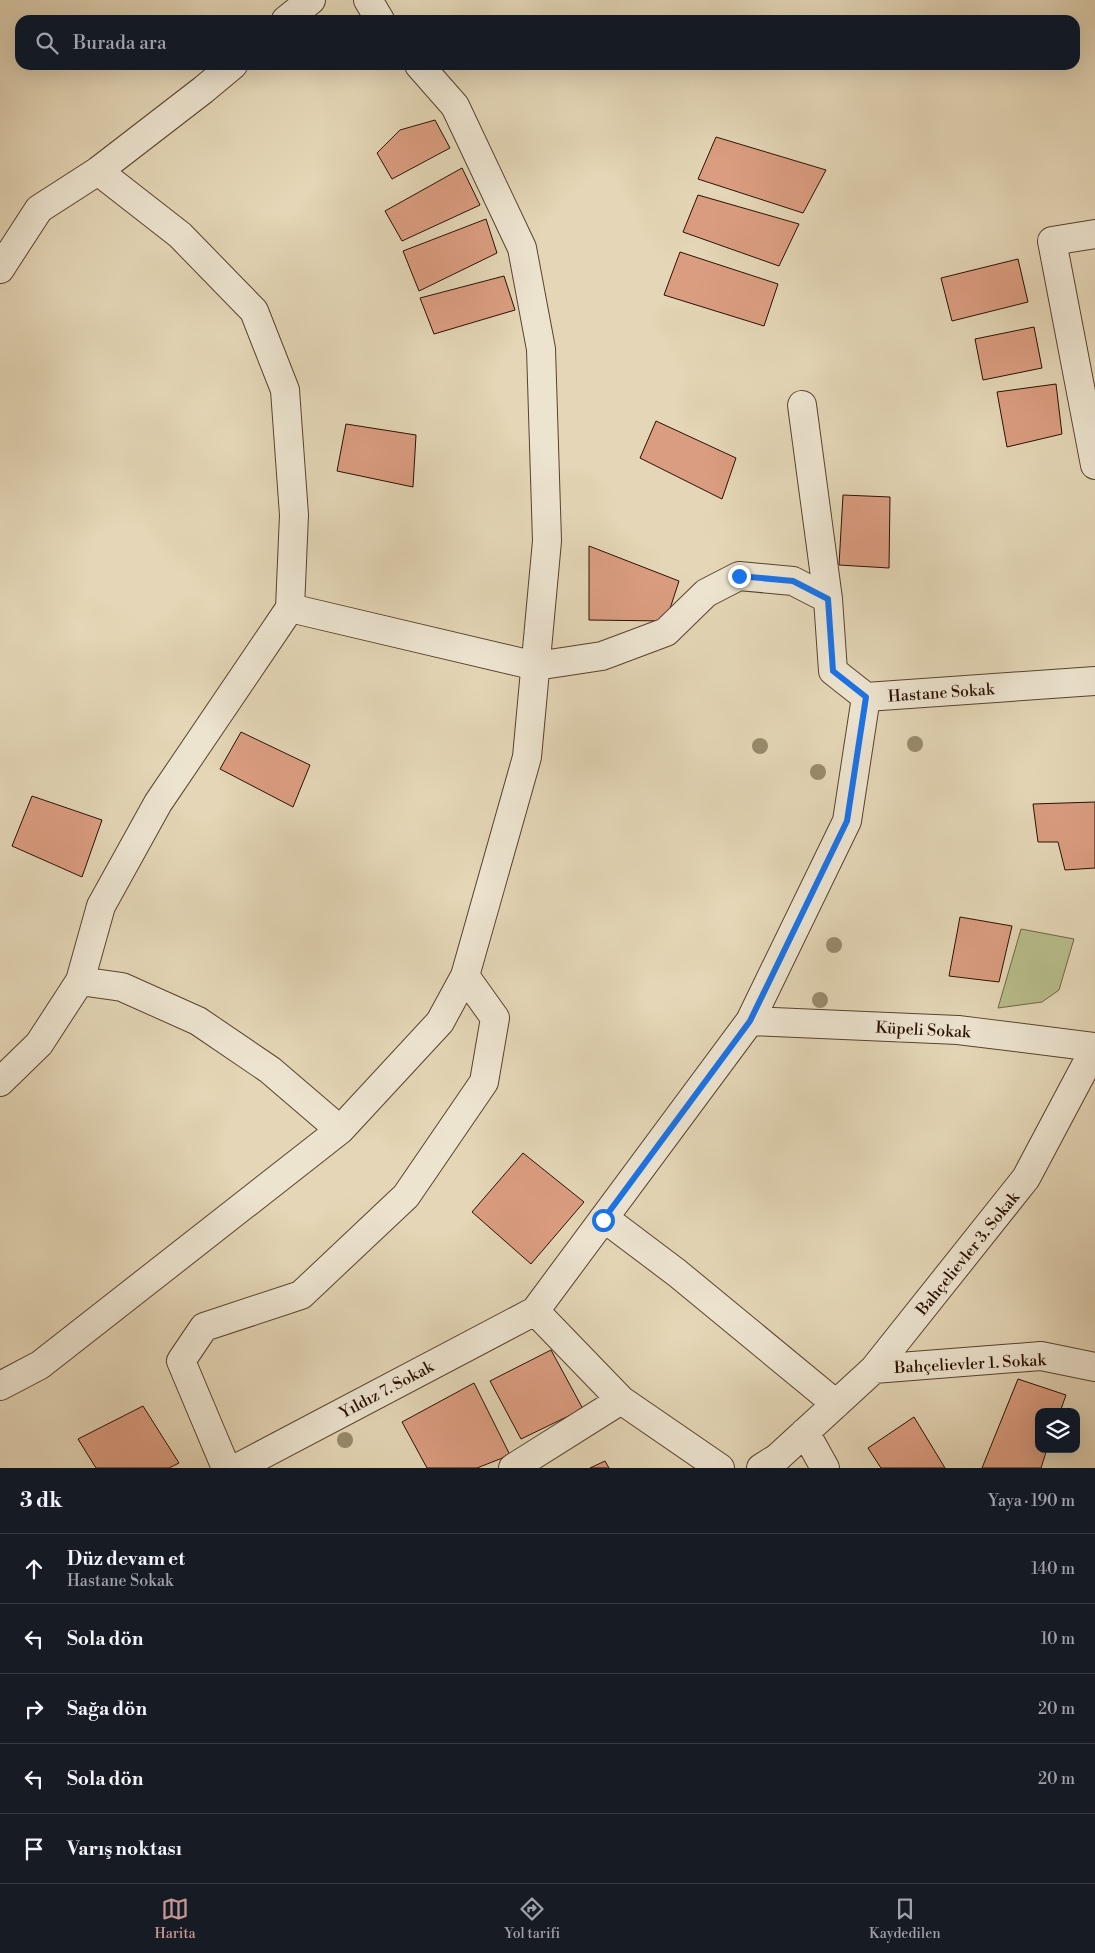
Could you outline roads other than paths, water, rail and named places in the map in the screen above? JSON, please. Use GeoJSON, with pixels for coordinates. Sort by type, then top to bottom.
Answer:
{"type":"FeatureCollection","features":[{"type":"Feature","properties":{"kind":"street"},"geometry":{"type":"LineString","coordinates":[[292,15],[311,0]]}},
{"type":"Feature","properties":{"kind":"street"},"geometry":{"type":"LineString","coordinates":[[368,0],[377,15]]}},
{"type":"Feature","properties":{"kind":"street"},"geometry":{"type":"LineString","coordinates":[[0,269],[38,209],[98,171],[227,70]]}},
{"type":"Feature","properties":{"kind":"street"},"geometry":{"type":"LineString","coordinates":[[0,1386],[40,1366],[340,1130],[440,1022],[465,976],[527,757],[547,541],[540,349],[522,248],[455,106],[423,70]]}},
{"type":"Feature","properties":{"kind":"street"},"geometry":{"type":"LineString","coordinates":[[0,1082],[38,1044],[80,981],[101,906],[158,803],[290,608],[294,515],[285,390],[254,311],[180,235],[98,171]]}},
{"type":"Feature","properties":{"kind":"street"},"geometry":{"type":"LineString","coordinates":[[1095,234],[1052,241],[1095,465]]}},
{"type":"Feature","properties":{"kind":"street"},"geometry":{"type":"LineString","coordinates":[[802,405],[828,599],[833,671],[866,697]]}},
{"type":"Feature","properties":{"kind":"street"},"geometry":{"type":"LineString","coordinates":[[290,608],[536,666],[602,656],[666,632],[706,593],[739,576],[793,581],[828,599]]}},
{"type":"Feature","properties":{"kind":"street","name":"Hastane Sokak"},"geometry":{"type":"LineString","coordinates":[[535,1310],[750,1021],[847,821],[866,697],[1095,681]]}},
{"type":"Feature","properties":{"kind":"street"},"geometry":{"type":"LineString","coordinates":[[226,1468],[181,1361],[204,1327],[301,1295],[406,1196],[484,1082],[495,1018],[465,976]]}},
{"type":"Feature","properties":{"kind":"street"},"geometry":{"type":"LineString","coordinates":[[80,981],[122,987],[198,1021],[270,1070],[340,1130]]}},
{"type":"Feature","properties":{"kind":"street","name":"Küpeli Sokak"},"geometry":{"type":"LineString","coordinates":[[750,1021],[958,1030],[1095,1047]]}},
{"type":"Feature","properties":{"kind":"street","name":"Bahçelievler 3. Sokak"},"geometry":{"type":"LineString","coordinates":[[761,1468],[777,1458],[874,1369],[1026,1178],[1095,1047]]}},
{"type":"Feature","properties":{"kind":"street"},"geometry":{"type":"LineString","coordinates":[[603,1220],[616,1227],[677,1273],[836,1404]]}},
{"type":"Feature","properties":{"kind":"street"},"geometry":{"type":"LineString","coordinates":[[535,1310],[621,1400],[720,1468]]}},
{"type":"Feature","properties":{"kind":"street","name":"Yıldız 7. Sokak"},"geometry":{"type":"LineString","coordinates":[[236,1468],[535,1310]]}},
{"type":"Feature","properties":{"kind":"street","name":"Bahçelievler 1. Sokak"},"geometry":{"type":"LineString","coordinates":[[874,1369],[1041,1356],[1095,1367]]}},
{"type":"Feature","properties":{"kind":"street"},"geometry":{"type":"LineString","coordinates":[[512,1468],[621,1400]]}},
{"type":"Feature","properties":{"kind":"street"},"geometry":{"type":"LineString","coordinates":[[805,1432],[825,1468]]}}]}
